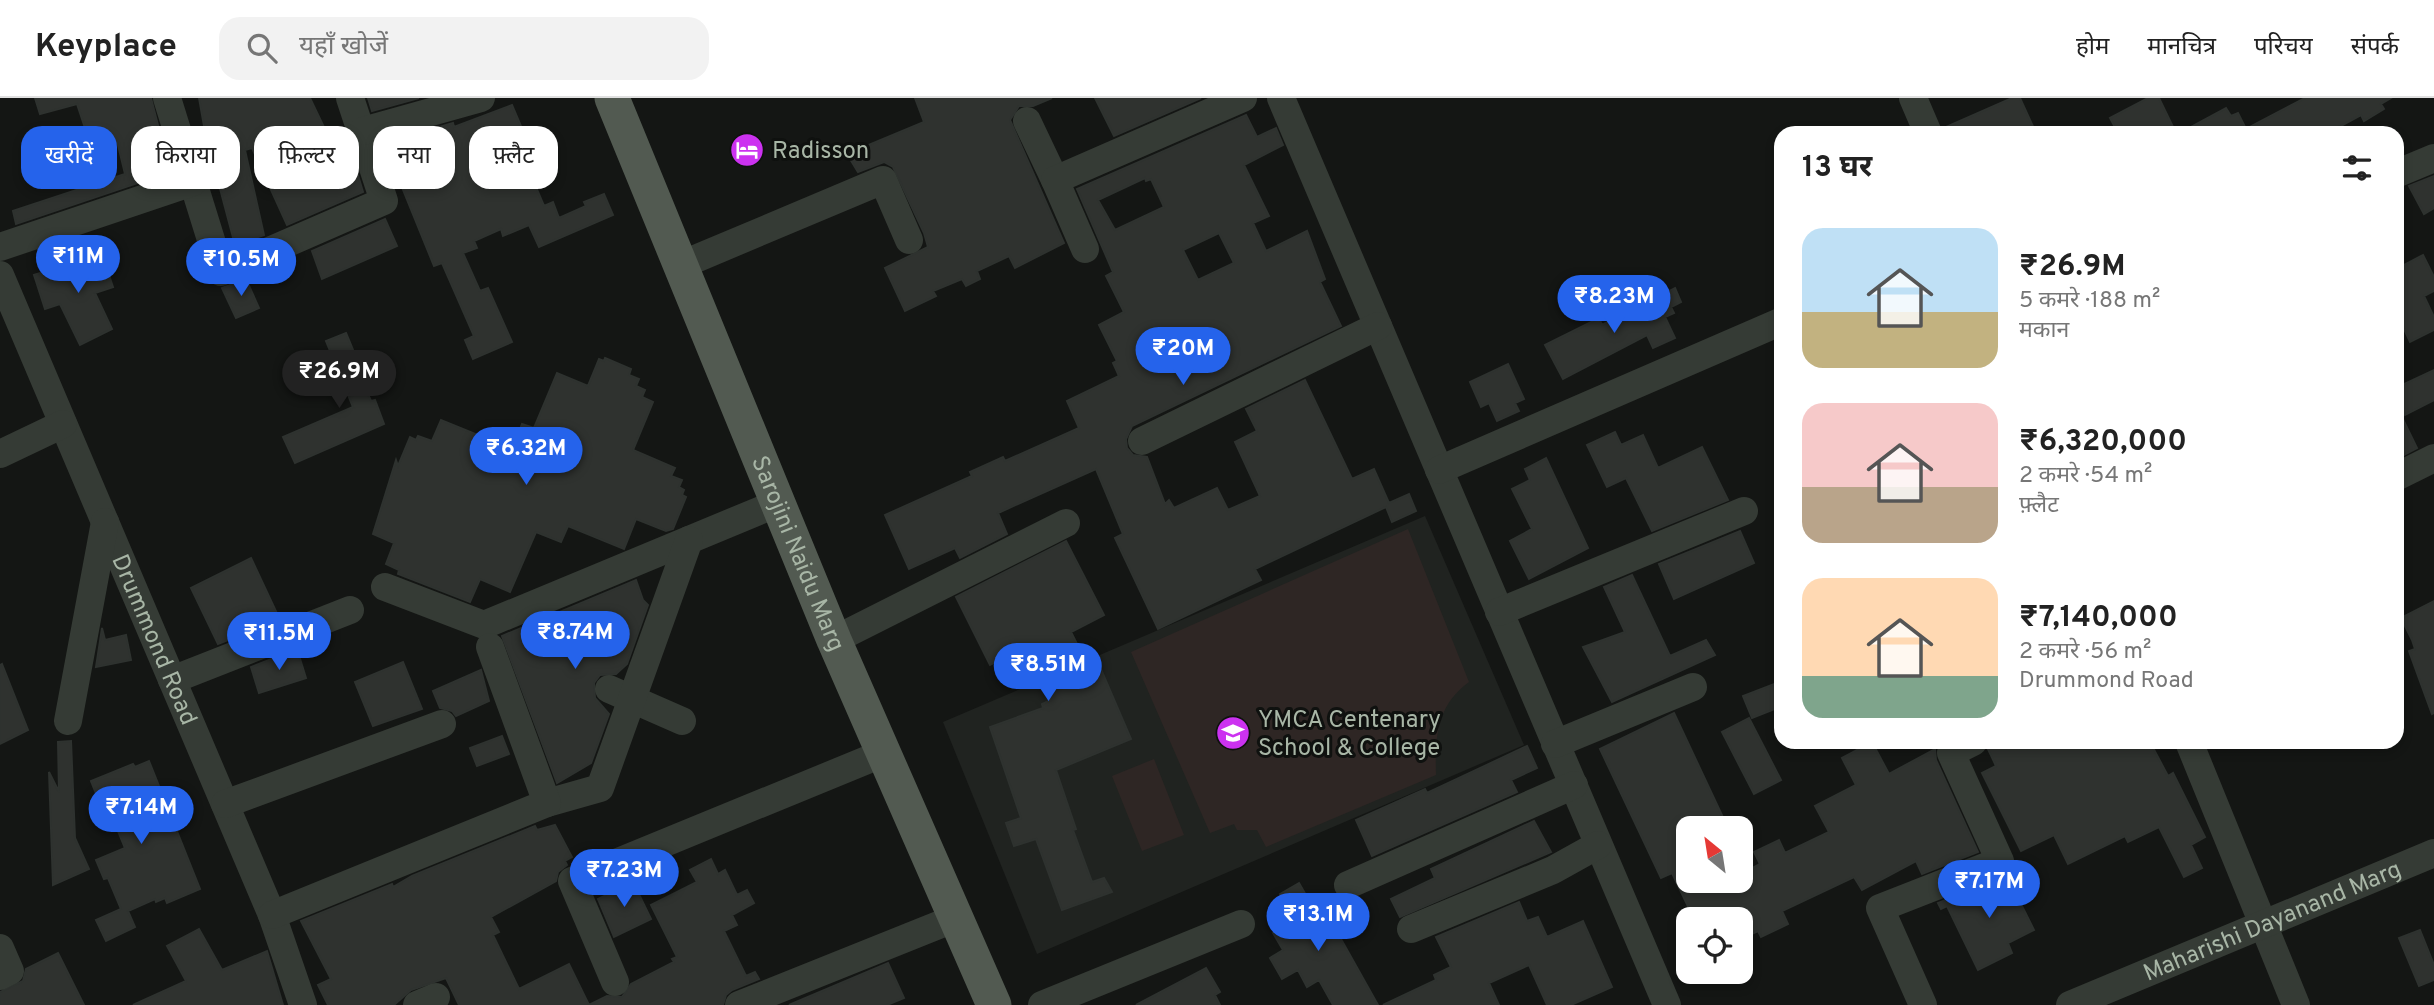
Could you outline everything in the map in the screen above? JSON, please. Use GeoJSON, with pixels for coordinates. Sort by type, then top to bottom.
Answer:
{"type":"FeatureCollection","features":[{"type":"Feature","properties":{"kind":"main road","name":"Sarojini Naidu Marg"},"geometry":{"type":"LineString","coordinates":[[612,98],[834,640],[994,1005]]}},
{"type":"Feature","properties":{"kind":"street"},"geometry":{"type":"LineString","coordinates":[[167,98],[176,126]]}},
{"type":"Feature","properties":{"kind":"street"},"geometry":{"type":"LineString","coordinates":[[195,189],[221,272],[384,201],[350,98]]}},
{"type":"Feature","properties":{"kind":"street"},"geometry":{"type":"LineString","coordinates":[[363,131],[449,102],[481,98]]}},
{"type":"Feature","properties":{"kind":"street"},"geometry":{"type":"LineString","coordinates":[[1055,180],[1243,98]]}},
{"type":"Feature","properties":{"kind":"street"},"geometry":{"type":"LineString","coordinates":[[1281,98],[1667,1005]]}},
{"type":"Feature","properties":{"kind":"street"},"geometry":{"type":"LineString","coordinates":[[1913,98],[1925,126]]}},
{"type":"Feature","properties":{"kind":"street"},"geometry":{"type":"LineString","coordinates":[[1027,121],[1086,249]]}},
{"type":"Feature","properties":{"kind":"street"},"geometry":{"type":"LineString","coordinates":[[2404,170],[2434,158]]}},
{"type":"Feature","properties":{"kind":"street"},"geometry":{"type":"LineString","coordinates":[[681,265],[883,180],[909,240]]}},
{"type":"Feature","properties":{"kind":"street"},"geometry":{"type":"LineString","coordinates":[[0,247],[172,189]]}},
{"type":"Feature","properties":{"kind":"street","name":"Drummond Road"},"geometry":{"type":"LineString","coordinates":[[0,275],[272,915],[303,1005]]}},
{"type":"Feature","properties":{"kind":"street"},"geometry":{"type":"LineString","coordinates":[[1439,470],[1774,324]]}},
{"type":"Feature","properties":{"kind":"street"},"geometry":{"type":"LineString","coordinates":[[1142,441],[1378,326]]}},
{"type":"Feature","properties":{"kind":"street"},"geometry":{"type":"LineString","coordinates":[[0,454],[63,424]]}},
{"type":"Feature","properties":{"kind":"street"},"geometry":{"type":"LineString","coordinates":[[2404,473],[2434,458]]}},
{"type":"Feature","properties":{"kind":"street"},"geometry":{"type":"LineString","coordinates":[[386,587],[484,625],[778,503]]}},
{"type":"Feature","properties":{"kind":"street"},"geometry":{"type":"LineString","coordinates":[[1499,612],[1744,511]]}},
{"type":"Feature","properties":{"kind":"street"},"geometry":{"type":"LineString","coordinates":[[68,721],[105,522]]}},
{"type":"Feature","properties":{"kind":"street"},"geometry":{"type":"LineString","coordinates":[[834,640],[1066,523]]}},
{"type":"Feature","properties":{"kind":"street"},"geometry":{"type":"LineString","coordinates":[[272,915],[547,803],[600,788],[621,694],[689,540]]}},
{"type":"Feature","properties":{"kind":"street"},"geometry":{"type":"LineString","coordinates":[[172,680],[350,610]]}},
{"type":"Feature","properties":{"kind":"street"},"geometry":{"type":"LineString","coordinates":[[490,647],[547,803]]}},
{"type":"Feature","properties":{"kind":"street"},"geometry":{"type":"LineString","coordinates":[[1555,744],[1693,687]]}},
{"type":"Feature","properties":{"kind":"street"},"geometry":{"type":"LineString","coordinates":[[621,694],[682,721]]}},
{"type":"Feature","properties":{"kind":"street"},"geometry":{"type":"LineString","coordinates":[[225,804],[442,724]]}},
{"type":"Feature","properties":{"kind":"street"},"geometry":{"type":"LineString","coordinates":[[1923,1005],[1880,908],[2000,861],[1951,753],[1959,749]]}},
{"type":"Feature","properties":{"kind":"street"},"geometry":{"type":"LineString","coordinates":[[2192,749],[2296,1005]]}},
{"type":"Feature","properties":{"kind":"street"},"geometry":{"type":"LineString","coordinates":[[615,982],[572,881],[884,753]]}},
{"type":"Feature","properties":{"kind":"street"},"geometry":{"type":"LineString","coordinates":[[1348,885],[1574,785]]}},
{"type":"Feature","properties":{"kind":"street"},"geometry":{"type":"LineString","coordinates":[[1411,929],[1553,870],[1598,845]]}},
{"type":"Feature","properties":{"kind":"street","name":"Maharishi Dayanand Marg"},"geometry":{"type":"LineString","coordinates":[[2070,1005],[2434,853]]}},
{"type":"Feature","properties":{"kind":"street"},"geometry":{"type":"LineString","coordinates":[[739,1005],[956,918]]}},
{"type":"Feature","properties":{"kind":"street"},"geometry":{"type":"LineString","coordinates":[[1042,1005],[1241,924]]}},
{"type":"Feature","properties":{"kind":"street"},"geometry":{"type":"LineString","coordinates":[[0,948],[10,971],[0,976]]}},
{"type":"Feature","properties":{"kind":"shaded area","name":"YMCA Centenary School & College"},"geometry":{"type":"Polygon","coordinates":[[[1425,516],[1524,745],[1037,954],[943,722],[1425,516]]]}},
{"type":"Feature","properties":{"kind":"shaded area"},"geometry":{"type":"Polygon","coordinates":[[[1408,529],[1469,682],[1458,691],[1444,712],[1437,736],[1436,775],[1266,847],[1257,830],[1237,830],[1234,824],[1210,833],[1131,652],[1408,529]]]}},
{"type":"Feature","properties":{"kind":"shaded area"},"geometry":{"type":"Polygon","coordinates":[[[1154,759],[1184,835],[1142,851],[1112,776],[1154,759]]]}},
{"type":"Feature","properties":{"kind":"building"},"geometry":{"type":"Polygon","coordinates":[[[35,98],[151,98],[158,126],[131,126],[131,185],[16,224],[13,211],[80,189],[117,189],[117,177],[125,174],[117,141],[117,126],[84,126],[77,104],[40,114],[35,98]]]}},
{"type":"Feature","properties":{"kind":"building"},"geometry":{"type":"Polygon","coordinates":[[[199,98],[310,98],[323,126],[254,126],[254,152],[252,148],[245,150],[264,235],[235,245],[220,189],[240,189],[240,126],[204,126],[199,98]]]}},
{"type":"Feature","properties":{"kind":"building"},"geometry":{"type":"Polygon","coordinates":[[[368,98],[419,98],[372,111],[368,98]]]}},
{"type":"Feature","properties":{"kind":"building"},"geometry":{"type":"Polygon","coordinates":[[[915,98],[1052,98],[1033,106],[1019,106],[1010,120],[1064,243],[1015,268],[1009,256],[977,271],[980,279],[966,286],[962,279],[933,291],[936,296],[905,311],[885,268],[928,247],[924,233],[893,167],[884,162],[858,172],[847,154],[924,122],[915,98]]]}},
{"type":"Feature","properties":{"kind":"building"},"geometry":{"type":"Polygon","coordinates":[[[1095,98],[1201,98],[1114,136],[1095,98]]]}},
{"type":"Feature","properties":{"kind":"building"},"geometry":{"type":"Polygon","coordinates":[[[2012,98],[2020,98],[2033,126],[1949,126],[2012,98]]]}},
{"type":"Feature","properties":{"kind":"building"},"geometry":{"type":"Polygon","coordinates":[[[2148,98],[2159,98],[2173,126],[2114,126],[2110,118],[2148,98]]]}},
{"type":"Feature","properties":{"kind":"building"},"geometry":{"type":"Polygon","coordinates":[[[2305,98],[2391,98],[2381,104],[2384,109],[2364,121],[2361,115],[2341,126],[2252,126],[2305,98]]]}},
{"type":"Feature","properties":{"kind":"building"},"geometry":{"type":"Polygon","coordinates":[[[512,105],[521,126],[469,126],[469,189],[537,189],[544,206],[553,202],[559,218],[586,206],[584,202],[604,194],[613,215],[539,247],[529,225],[503,236],[501,229],[474,241],[477,248],[463,253],[480,291],[488,288],[512,342],[473,359],[465,340],[474,336],[442,263],[434,266],[403,189],[455,189],[455,127],[512,105]]]}},
{"type":"Feature","properties":{"kind":"building"},"geometry":{"type":"Polygon","coordinates":[[[2226,108],[2231,116],[2238,113],[2244,126],[2193,126],[2226,108]]]}},
{"type":"Feature","properties":{"kind":"building"},"geometry":{"type":"Polygon","coordinates":[[[1246,115],[1257,137],[1276,128],[1283,145],[1244,165],[1269,216],[1253,223],[1266,251],[1307,231],[1325,279],[1320,282],[1341,326],[1132,426],[1126,439],[1127,448],[1133,455],[1147,457],[1165,504],[1169,500],[1174,508],[1217,488],[1228,510],[1260,496],[1235,442],[1257,431],[1246,409],[1305,380],[1352,479],[1374,469],[1389,503],[1409,494],[1416,511],[1392,522],[1386,507],[1255,569],[1261,580],[1158,629],[1115,538],[1123,534],[1096,469],[998,513],[1007,534],[960,558],[955,548],[909,569],[885,515],[972,476],[970,472],[1003,457],[1005,461],[1079,428],[1067,401],[1119,376],[1113,363],[1117,361],[1099,325],[1124,312],[1106,276],[1113,272],[1077,189],[1246,115]],[[1145,178],[1098,200],[1115,230],[1164,207],[1151,179],[1146,181],[1145,178]],[[1219,233],[1183,250],[1198,280],[1234,263],[1219,233]]]}},
{"type":"Feature","properties":{"kind":"building"},"geometry":{"type":"Polygon","coordinates":[[[2434,176],[2434,208],[2424,214],[2409,186],[2434,176]]]}},
{"type":"Feature","properties":{"kind":"building"},"geometry":{"type":"Polygon","coordinates":[[[359,179],[363,192],[287,225],[271,189],[359,189],[359,179]]]}},
{"type":"Feature","properties":{"kind":"building"},"geometry":{"type":"Polygon","coordinates":[[[385,219],[397,246],[322,279],[312,251],[385,219]]]}},
{"type":"Feature","properties":{"kind":"building"},"geometry":{"type":"Polygon","coordinates":[[[102,254],[113,287],[95,293],[112,329],[80,345],[60,304],[45,309],[34,275],[102,254]]]}},
{"type":"Feature","properties":{"kind":"building"},"geometry":{"type":"Polygon","coordinates":[[[2423,255],[2434,277],[2434,291],[2424,296],[2434,317],[2434,330],[2410,342],[2404,329],[2404,265],[2423,255]]]}},
{"type":"Feature","properties":{"kind":"building"},"geometry":{"type":"Polygon","coordinates":[[[246,279],[259,308],[236,318],[222,288],[246,279]]]}},
{"type":"Feature","properties":{"kind":"building"},"geometry":{"type":"Polygon","coordinates":[[[1675,288],[1681,302],[1671,307],[1674,313],[1665,317],[1675,338],[1653,348],[1647,335],[1563,379],[1545,345],[1599,318],[1602,325],[1675,288]]]}},
{"type":"Feature","properties":{"kind":"building"},"geometry":{"type":"Polygon","coordinates":[[[346,333],[356,357],[352,358],[371,401],[375,400],[384,424],[295,463],[283,437],[353,407],[326,341],[346,333]]]}},
{"type":"Feature","properties":{"kind":"building"},"geometry":{"type":"Polygon","coordinates":[[[605,358],[631,369],[629,375],[639,379],[636,386],[645,390],[642,397],[653,402],[633,450],[675,468],[671,476],[682,480],[679,487],[684,490],[682,495],[686,497],[673,529],[666,531],[636,519],[624,549],[568,526],[561,542],[536,532],[510,592],[480,579],[470,602],[398,574],[399,570],[386,564],[394,543],[373,534],[396,460],[398,466],[410,437],[416,440],[418,436],[432,441],[441,420],[485,438],[486,434],[499,439],[501,433],[516,439],[522,424],[534,428],[557,373],[588,386],[599,359],[604,361],[605,358]]]}},
{"type":"Feature","properties":{"kind":"building"},"geometry":{"type":"Polygon","coordinates":[[[1508,364],[1524,399],[1515,403],[1519,411],[1497,421],[1489,403],[1481,407],[1470,382],[1508,364]]]}},
{"type":"Feature","properties":{"kind":"building"},"geometry":{"type":"Polygon","coordinates":[[[2434,370],[2434,400],[2405,415],[2404,384],[2434,370]]]}},
{"type":"Feature","properties":{"kind":"building"},"geometry":{"type":"Polygon","coordinates":[[[2404,421],[2417,448],[2404,455],[2404,421]]]}},
{"type":"Feature","properties":{"kind":"building"},"geometry":{"type":"Polygon","coordinates":[[[1615,432],[1621,445],[1643,435],[1658,468],[1702,447],[1728,500],[1652,531],[1626,478],[1607,487],[1587,445],[1615,432]]]}},
{"type":"Feature","properties":{"kind":"building"},"geometry":{"type":"Polygon","coordinates":[[[1546,458],[1588,548],[1529,579],[1510,541],[1532,529],[1512,489],[1530,480],[1525,469],[1546,458]]]}},
{"type":"Feature","properties":{"kind":"building"},"geometry":{"type":"Polygon","coordinates":[[[1740,531],[1754,563],[1674,599],[1659,564],[1740,531]]]}},
{"type":"Feature","properties":{"kind":"building"},"geometry":{"type":"Polygon","coordinates":[[[1066,541],[1104,615],[1071,632],[1087,664],[1097,660],[1131,739],[1056,770],[1076,829],[1073,830],[1092,882],[1104,878],[1112,892],[1062,910],[1036,839],[1014,846],[1006,823],[1021,818],[990,727],[1043,708],[1042,704],[1051,700],[1023,648],[990,665],[956,597],[1066,541]]]}},
{"type":"Feature","properties":{"kind":"building"},"geometry":{"type":"Polygon","coordinates":[[[251,558],[280,620],[218,644],[191,588],[251,558]]]}},
{"type":"Feature","properties":{"kind":"building"},"geometry":{"type":"Polygon","coordinates":[[[1632,575],[1670,656],[1706,640],[1715,655],[1612,702],[1583,647],[1625,632],[1604,587],[1632,575]]]}},
{"type":"Feature","properties":{"kind":"building"},"geometry":{"type":"Polygon","coordinates":[[[636,580],[643,600],[648,605],[627,664],[616,674],[600,675],[594,683],[595,698],[609,714],[591,763],[557,783],[502,636],[636,580]]]}},
{"type":"Feature","properties":{"kind":"building"},"geometry":{"type":"Polygon","coordinates":[[[2434,601],[2432,714],[2409,651],[2415,649],[2404,624],[2404,616],[2434,601]]]}},
{"type":"Feature","properties":{"kind":"building"},"geometry":{"type":"Polygon","coordinates":[[[102,628],[105,640],[126,635],[131,660],[96,667],[102,628]]]}},
{"type":"Feature","properties":{"kind":"building"},"geometry":{"type":"Polygon","coordinates":[[[297,649],[306,678],[259,693],[251,667],[297,649]]]}},
{"type":"Feature","properties":{"kind":"building"},"geometry":{"type":"Polygon","coordinates":[[[403,662],[422,709],[373,726],[355,682],[403,662]]]}},
{"type":"Feature","properties":{"kind":"building"},"geometry":{"type":"Polygon","coordinates":[[[2,664],[28,730],[0,744],[0,665],[2,664]]]}},
{"type":"Feature","properties":{"kind":"building"},"geometry":{"type":"Polygon","coordinates":[[[481,670],[489,701],[456,716],[452,711],[440,708],[433,691],[481,670]]]}},
{"type":"Feature","properties":{"kind":"building"},"geometry":{"type":"Polygon","coordinates":[[[1774,684],[1774,709],[1752,718],[1743,696],[1774,684]]]}},
{"type":"Feature","properties":{"kind":"building"},"geometry":{"type":"Polygon","coordinates":[[[1674,713],[1722,816],[1676,816],[1676,881],[1672,873],[1661,878],[1600,749],[1674,713]]]}},
{"type":"Feature","properties":{"kind":"building"},"geometry":{"type":"Polygon","coordinates":[[[1749,718],[1781,780],[1754,794],[1722,732],[1749,718]]]}},
{"type":"Feature","properties":{"kind":"building"},"geometry":{"type":"Polygon","coordinates":[[[502,736],[509,754],[477,766],[470,748],[502,736]]]}},
{"type":"Feature","properties":{"kind":"building"},"geometry":{"type":"Polygon","coordinates":[[[71,741],[75,838],[89,869],[53,885],[49,772],[59,792],[58,742],[71,741]]]}},
{"type":"Feature","properties":{"kind":"building"},"geometry":{"type":"Polygon","coordinates":[[[1527,746],[1537,768],[1511,780],[1517,792],[1372,856],[1356,820],[1425,789],[1427,793],[1527,746]]]}},
{"type":"Feature","properties":{"kind":"building"},"geometry":{"type":"Polygon","coordinates":[[[1859,749],[1876,749],[1889,774],[1935,749],[1936,760],[1978,852],[1922,874],[1916,861],[1862,890],[1854,877],[1782,911],[1788,924],[1761,937],[1758,931],[1753,933],[1753,907],[1688,907],[1682,893],[1753,893],[1754,867],[1760,864],[1754,852],[1779,840],[1785,853],[1829,832],[1815,806],[1856,785],[1842,758],[1859,749]]]}},
{"type":"Feature","properties":{"kind":"building"},"geometry":{"type":"Polygon","coordinates":[[[1988,749],[2154,749],[2168,776],[2173,773],[2205,837],[2191,845],[2202,868],[2184,877],[2159,827],[2128,842],[2125,836],[2068,864],[2054,835],[2021,851],[1982,773],[1996,766],[1988,749]]]}},
{"type":"Feature","properties":{"kind":"building"},"geometry":{"type":"Polygon","coordinates":[[[149,761],[200,889],[167,903],[165,898],[156,902],[155,899],[128,911],[135,927],[106,941],[96,920],[121,909],[108,878],[104,879],[96,860],[125,848],[109,809],[103,811],[91,781],[133,764],[135,767],[149,761]]]}},
{"type":"Feature","properties":{"kind":"building"},"geometry":{"type":"Polygon","coordinates":[[[1534,821],[1551,852],[1400,917],[1391,899],[1435,878],[1431,869],[1534,821]]]}},
{"type":"Feature","properties":{"kind":"building"},"geometry":{"type":"Polygon","coordinates":[[[555,825],[572,857],[565,861],[567,865],[558,872],[556,881],[491,917],[499,932],[493,935],[519,989],[569,964],[589,1005],[459,1005],[446,978],[411,990],[394,1005],[328,1005],[318,985],[331,979],[301,921],[392,884],[393,887],[412,876],[535,826],[537,830],[555,825]]]}},
{"type":"Feature","properties":{"kind":"building"},"geometry":{"type":"Polygon","coordinates":[[[711,859],[718,874],[725,870],[737,895],[747,890],[754,903],[732,915],[737,925],[724,931],[746,976],[755,972],[759,979],[732,990],[726,995],[723,1005],[589,1005],[607,996],[622,997],[631,984],[674,962],[672,959],[677,957],[651,905],[697,882],[690,870],[711,859]]]}},
{"type":"Feature","properties":{"kind":"building"},"geometry":{"type":"Polygon","coordinates":[[[2007,876],[2034,930],[2008,943],[2012,953],[1978,970],[1947,906],[1941,909],[1938,903],[2007,876]]]}},
{"type":"Feature","properties":{"kind":"building"},"geometry":{"type":"Polygon","coordinates":[[[633,882],[651,919],[614,937],[598,899],[633,882]]]}},
{"type":"Feature","properties":{"kind":"building"},"geometry":{"type":"Polygon","coordinates":[[[1299,883],[1319,918],[1327,914],[1378,1005],[1333,1005],[1319,980],[1307,987],[1298,970],[1282,979],[1270,958],[1283,950],[1273,933],[1295,921],[1280,894],[1299,883]]]}},
{"type":"Feature","properties":{"kind":"building"},"geometry":{"type":"Polygon","coordinates":[[[1519,902],[1527,921],[1538,917],[1547,937],[1583,921],[1612,987],[1571,1005],[1547,1005],[1529,965],[1489,983],[1499,1005],[1383,1005],[1436,980],[1434,975],[1451,967],[1436,937],[1519,902]]]}},
{"type":"Feature","properties":{"kind":"building"},"geometry":{"type":"Polygon","coordinates":[[[199,929],[222,970],[267,951],[283,1005],[133,1005],[186,981],[167,946],[199,929]]]}},
{"type":"Feature","properties":{"kind":"building"},"geometry":{"type":"Polygon","coordinates":[[[2420,930],[2434,965],[2434,980],[2419,986],[2399,938],[2420,930]]]}},
{"type":"Feature","properties":{"kind":"building"},"geometry":{"type":"Polygon","coordinates":[[[58,953],[84,1005],[0,1005],[0,992],[23,981],[26,969],[58,953]]]}},
{"type":"Feature","properties":{"kind":"building"},"geometry":{"type":"Polygon","coordinates":[[[888,963],[904,998],[887,1005],[789,1005],[888,963]]]}},
{"type":"Feature","properties":{"kind":"building"},"geometry":{"type":"Polygon","coordinates":[[[1206,968],[1220,992],[1215,995],[1220,1005],[1136,1005],[1206,968]]]}},
{"type":"Feature","properties":{"kind":"place","name":"Radisson"},"geometry":{"type":"Point","coordinates":[747,150]}},
{"type":"Feature","properties":{"kind":"place","name":"YMCA Centenary School & College"},"geometry":{"type":"Point","coordinates":[1233,733]}}]}
